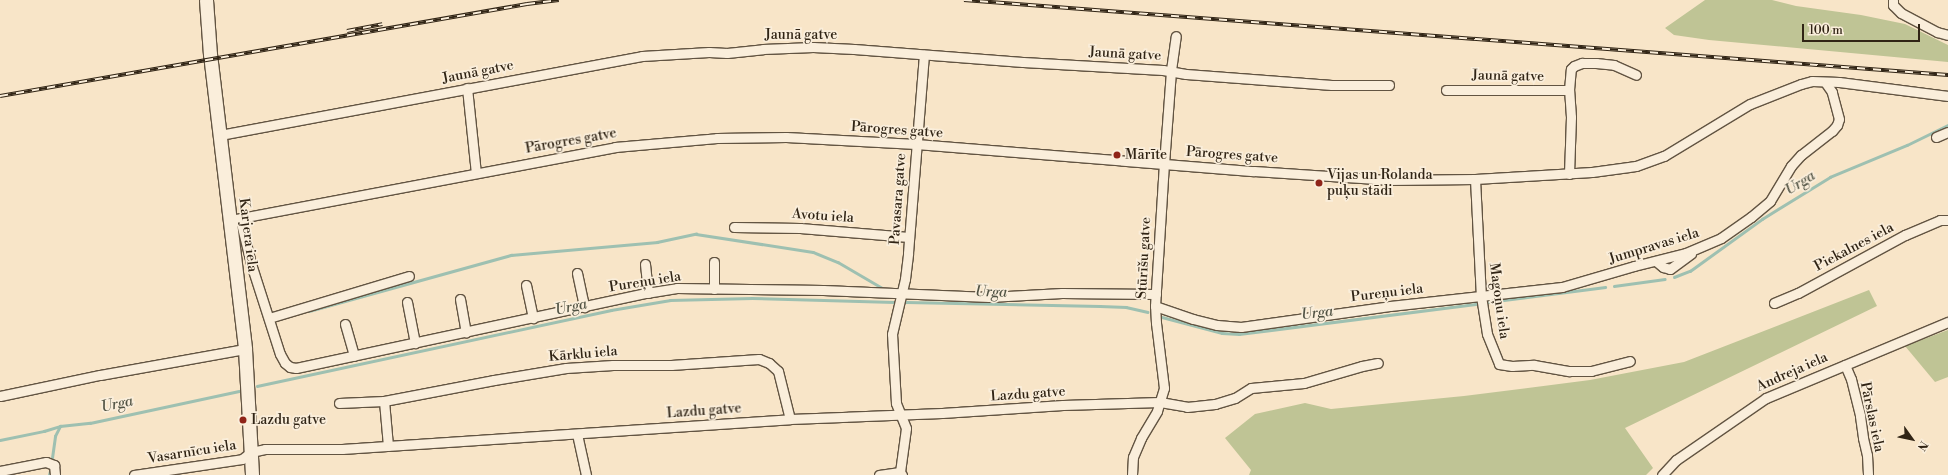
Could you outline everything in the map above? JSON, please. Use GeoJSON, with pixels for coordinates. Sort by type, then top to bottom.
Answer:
{"type":"FeatureCollection","features":[{"type":"Feature","properties":{"kind":"street","name":"Karjera iela"},"geometry":{"type":"LineString","coordinates":[[206,0],[220,135],[235,220],[245,349],[252,475]]}},
{"type":"Feature","properties":{"kind":"street"},"geometry":{"type":"LineString","coordinates":[[1893,3],[1901,13],[1913,20],[1937,32],[1948,35]]}},
{"type":"Feature","properties":{"kind":"street","name":"Stūrīšu gatve"},"geometry":{"type":"LineString","coordinates":[[1132,475],[1133,457],[1136,447],[1157,411],[1164,388],[1155,306],[1171,70],[1176,36]]}},
{"type":"Feature","properties":{"kind":"street","name":"Jaunā gatve"},"geometry":{"type":"LineString","coordinates":[[220,135],[642,56],[709,52],[727,53],[763,48],[796,47],[854,49],[924,55],[1171,70],[1193,74],[1332,85],[1389,85]]}},
{"type":"Feature","properties":{"kind":"street","name":"Pavasara gatve"},"geometry":{"type":"LineString","coordinates":[[902,415],[896,403],[892,334],[905,279],[924,55]]}},
{"type":"Feature","properties":{"kind":"street"},"geometry":{"type":"LineString","coordinates":[[1636,75],[1614,66],[1582,63],[1571,69],[1569,90],[1569,174],[1616,170],[1651,161],[1664,156],[1750,104],[1792,86],[1812,81],[1948,96]]}},
{"type":"Feature","properties":{"kind":"street","name":"Jumpravas iela"},"geometry":{"type":"LineString","coordinates":[[1481,296],[1562,287],[1634,266],[1657,262],[1663,267],[1670,269],[1695,250],[1736,229],[1770,201],[1791,166],[1801,155],[1832,131],[1837,125],[1839,118],[1832,92],[1825,82]]}},
{"type":"Feature","properties":{"kind":"street"},"geometry":{"type":"LineString","coordinates":[[467,88],[476,173]]}},
{"type":"Feature","properties":{"kind":"street","name":"Jaunā gatve"},"geometry":{"type":"LineString","coordinates":[[1446,90],[1569,90]]}},
{"type":"Feature","properties":{"kind":"street"},"geometry":{"type":"LineString","coordinates":[[1936,137],[1948,132]]}},
{"type":"Feature","properties":{"kind":"street","name":"Pārogres gatve"},"geometry":{"type":"LineString","coordinates":[[235,220],[614,147],[662,141],[717,138],[786,137],[916,144],[1388,180],[1475,179],[1569,174]]}},
{"type":"Feature","properties":{"kind":"street","name":"Magoņu iela"},"geometry":{"type":"LineString","coordinates":[[1475,179],[1481,296],[1487,334],[1499,364],[1512,366],[1534,365],[1569,371],[1591,371],[1630,361]]}},
{"type":"Feature","properties":{"kind":"street"},"geometry":{"type":"LineString","coordinates":[[235,220],[269,318],[409,276]]}},
{"type":"Feature","properties":{"kind":"street","name":"Piekalnes iela"},"geometry":{"type":"LineString","coordinates":[[1774,303],[1798,293],[1905,235],[1940,220],[1948,220]]}},
{"type":"Feature","properties":{"kind":"street","name":"Avotu iela"},"geometry":{"type":"LineString","coordinates":[[734,226],[800,228],[909,237]]}},
{"type":"Feature","properties":{"kind":"street"},"geometry":{"type":"LineString","coordinates":[[714,262],[714,289]]}},
{"type":"Feature","properties":{"kind":"street"},"geometry":{"type":"LineString","coordinates":[[645,264],[648,293]]}},
{"type":"Feature","properties":{"kind":"street"},"geometry":{"type":"LineString","coordinates":[[577,273],[584,307]]}},
{"type":"Feature","properties":{"kind":"street"},"geometry":{"type":"LineString","coordinates":[[526,285],[533,318]]}},
{"type":"Feature","properties":{"kind":"street","name":"Pureņu iela"},"geometry":{"type":"LineString","coordinates":[[269,318],[282,360],[290,367],[303,367],[676,288],[823,290],[901,296],[989,297],[1062,293],[1156,294]]}},
{"type":"Feature","properties":{"kind":"street","name":"Pureņu iela"},"geometry":{"type":"LineString","coordinates":[[1155,306],[1193,319],[1241,327],[1481,296]]}},
{"type":"Feature","properties":{"kind":"street"},"geometry":{"type":"LineString","coordinates":[[460,299],[466,332]]}},
{"type":"Feature","properties":{"kind":"street"},"geometry":{"type":"LineString","coordinates":[[407,302],[415,343]]}},
{"type":"Feature","properties":{"kind":"street","name":"Andreja iela"},"geometry":{"type":"LineString","coordinates":[[1662,475],[1676,460],[1756,404],[1786,388],[1948,322]]}},
{"type":"Feature","properties":{"kind":"street"},"geometry":{"type":"LineString","coordinates":[[345,324],[354,356]]}},
{"type":"Feature","properties":{"kind":"street"},"geometry":{"type":"LineString","coordinates":[[0,396],[100,375],[245,349]]}},
{"type":"Feature","properties":{"kind":"street","name":"Kārklu iela"},"geometry":{"type":"LineString","coordinates":[[339,403],[384,401],[566,368],[613,365],[671,365],[759,359],[769,363],[778,371],[790,419]]}},
{"type":"Feature","properties":{"kind":"street","name":"Lazdu gatve"},"geometry":{"type":"LineString","coordinates":[[251,452],[265,449],[342,449],[790,419],[902,415],[1063,405],[1160,402],[1187,407],[1215,404],[1235,398],[1251,388],[1304,384],[1362,366],[1378,363]]}},
{"type":"Feature","properties":{"kind":"street","name":"Pārslas iela"},"geometry":{"type":"LineString","coordinates":[[1845,365],[1851,379],[1860,416],[1862,438],[1867,455],[1868,475]]}},
{"type":"Feature","properties":{"kind":"street"},"geometry":{"type":"LineString","coordinates":[[384,401],[388,446]]}},
{"type":"Feature","properties":{"kind":"street"},"geometry":{"type":"LineString","coordinates":[[878,475],[901,473],[906,428],[902,415]]}},
{"type":"Feature","properties":{"kind":"street"},"geometry":{"type":"LineString","coordinates":[[577,434],[586,475]]}},
{"type":"Feature","properties":{"kind":"street","name":"Vasarnīcu iela"},"geometry":{"type":"LineString","coordinates":[[134,475],[242,459],[251,452]]}},
{"type":"Feature","properties":{"kind":"street"},"geometry":{"type":"LineString","coordinates":[[0,471],[46,462],[54,465],[55,475]]}},
{"type":"Feature","properties":{"kind":"green space"},"geometry":{"type":"Polygon","coordinates":[[[1705,0],[1772,0],[1796,6],[1861,15],[1905,24],[1948,45],[1948,62],[1709,40],[1674,35],[1665,28],[1705,0]]]}},
{"type":"Feature","properties":{"kind":"green space"},"geometry":{"type":"Polygon","coordinates":[[[1869,290],[1877,306],[1625,428],[1653,468],[1646,475],[1249,475],[1251,470],[1225,438],[1255,414],[1305,403],[1331,409],[1464,396],[1590,380],[1684,362],[1869,290]]]}},
{"type":"Feature","properties":{"kind":"green space"},"geometry":{"type":"Polygon","coordinates":[[[1948,330],[1948,377],[1935,382],[1905,346],[1948,330]]]}},
{"type":"Feature","properties":{"kind":"waterway","name":"Urga"},"geometry":{"type":"LineString","coordinates":[[1674,277],[1690,271],[1762,219],[1830,177],[1907,145],[1948,125]]}},
{"type":"Feature","properties":{"kind":"waterway"},"geometry":{"type":"LineString","coordinates":[[309,311],[511,255],[657,242],[696,234],[813,252],[838,262],[884,289]]}},
{"type":"Feature","properties":{"kind":"waterway","name":"Urga"},"geometry":{"type":"LineString","coordinates":[[1614,286],[1665,279]]}},
{"type":"Feature","properties":{"kind":"waterway","name":"Urga"},"geometry":{"type":"LineString","coordinates":[[1488,302],[1605,287]]}},
{"type":"Feature","properties":{"kind":"waterway","name":"Urga"},"geometry":{"type":"LineString","coordinates":[[257,386],[611,310],[670,300],[752,298],[894,302]]}},
{"type":"Feature","properties":{"kind":"waterway","name":"Urga"},"geometry":{"type":"LineString","coordinates":[[906,302],[1126,307],[1147,312]]}},
{"type":"Feature","properties":{"kind":"waterway","name":"Urga"},"geometry":{"type":"LineString","coordinates":[[1162,317],[1222,333],[1239,334],[1477,304]]}},
{"type":"Feature","properties":{"kind":"waterway","name":"Urga"},"geometry":{"type":"LineString","coordinates":[[0,440],[44,431],[60,426],[90,423],[239,391]]}},
{"type":"Feature","properties":{"kind":"waterway"},"geometry":{"type":"LineString","coordinates":[[52,458],[55,436],[60,426]]}},
{"type":"Feature","properties":{"kind":"waterway"},"geometry":{"type":"LineString","coordinates":[[49,475],[50,471]]}},
{"type":"Feature","properties":{"kind":"railway"},"geometry":{"type":"LineString","coordinates":[[0,96],[527,4],[559,0]]}},
{"type":"Feature","properties":{"kind":"railway"},"geometry":{"type":"LineString","coordinates":[[964,0],[1948,75]]}},
{"type":"Feature","properties":{"kind":"railway"},"geometry":{"type":"LineString","coordinates":[[347,31],[382,24]]}},
{"type":"Feature","properties":{"kind":"place","name":"Mārīte"},"geometry":{"type":"Point","coordinates":[1117,155]}},
{"type":"Feature","properties":{"kind":"place","name":"Vijas un Rolanda puķu stādi"},"geometry":{"type":"Point","coordinates":[1319,183]}},
{"type":"Feature","properties":{"kind":"place","name":"Lazdu gatve"},"geometry":{"type":"Point","coordinates":[243,420]}}]}
